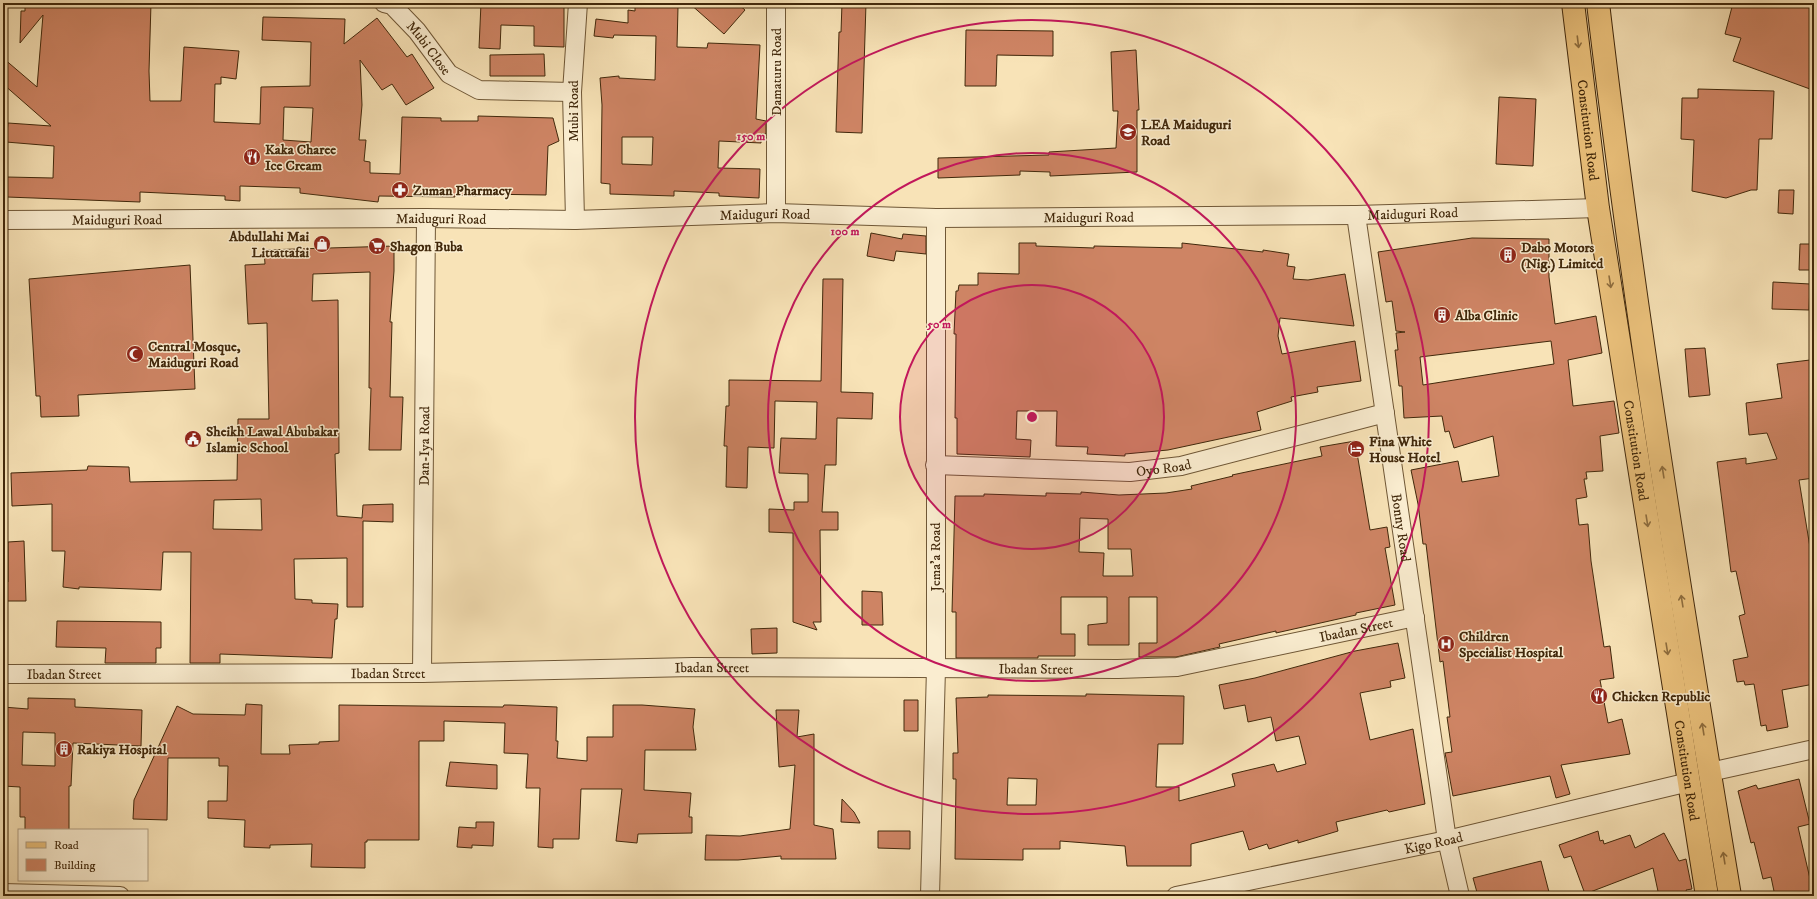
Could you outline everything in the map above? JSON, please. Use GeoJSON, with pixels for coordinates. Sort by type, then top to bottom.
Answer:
{"type":"FeatureCollection","features":[{"type":"Feature","properties":{"kind":"main road","name":"Constitution Road"},"geometry":{"type":"LineString","coordinates":[[1573,3],[1598,208],[1708,896]]}},
{"type":"Feature","properties":{"kind":"main road","name":"Constitution Road"},"geometry":{"type":"LineString","coordinates":[[1598,3],[1632,270],[1730,896]]}},
{"type":"Feature","properties":{"kind":"street","name":"Mubi Close"},"geometry":{"type":"LineString","coordinates":[[384,3],[392,5],[417,31],[449,74],[479,90],[572,92]]}},
{"type":"Feature","properties":{"kind":"street","name":"Mubi Road"},"geometry":{"type":"LineString","coordinates":[[575,220],[572,92],[578,3]]}},
{"type":"Feature","properties":{"kind":"street","name":"Damaturu Road"},"geometry":{"type":"LineString","coordinates":[[771,6],[776,213]]}},
{"type":"Feature","properties":{"kind":"street","name":"Maiduguri Road"},"geometry":{"type":"LineString","coordinates":[[3,220],[426,218],[575,220],[776,213],[936,218],[1356,215],[1598,208]]}},
{"type":"Feature","properties":{"kind":"street","name":"Bonny Road"},"geometry":{"type":"LineString","coordinates":[[1356,215],[1447,840],[1460,896]]}},
{"type":"Feature","properties":{"kind":"street","name":"Dan-Iya Road"},"geometry":{"type":"LineString","coordinates":[[422,673],[426,218]]}},
{"type":"Feature","properties":{"kind":"street","name":"Jema'a Road"},"geometry":{"type":"LineString","coordinates":[[930,896],[936,668],[936,218]]}},
{"type":"Feature","properties":{"kind":"street","name":"Oyo Road"},"geometry":{"type":"LineString","coordinates":[[935,464],[1130,472],[1181,466],[1385,413]]}},
{"type":"Feature","properties":{"kind":"street","name":"Ibadan Street"},"geometry":{"type":"LineString","coordinates":[[3,674],[422,673],[693,667],[1118,669],[1178,667],[1415,617]]}},
{"type":"Feature","properties":{"kind":"street"},"geometry":{"type":"LineString","coordinates":[[1710,772],[1814,749]]}},
{"type":"Feature","properties":{"kind":"street","name":"Kigo Road"},"geometry":{"type":"LineString","coordinates":[[1176,896],[1447,840],[1689,782]]}},
{"type":"Feature","properties":{"kind":"street"},"geometry":{"type":"LineString","coordinates":[[3,893],[120,896]]}},
{"type":"Feature","properties":{"kind":"building"},"geometry":{"type":"Polygon","coordinates":[[[25,3],[151,3],[149,71],[150,101],[181,101],[184,47],[239,51],[236,79],[221,77],[221,84],[215,84],[214,122],[260,124],[261,87],[310,86],[311,42],[262,40],[263,17],[345,19],[344,44],[377,18],[407,57],[412,54],[434,88],[406,105],[392,84],[382,90],[360,60],[362,105],[359,140],[366,140],[364,161],[370,162],[370,173],[400,174],[402,117],[441,118],[441,121],[478,121],[478,116],[553,118],[559,141],[548,146],[546,195],[477,194],[477,196],[455,195],[455,197],[379,196],[378,202],[300,193],[300,188],[240,186],[240,201],[225,200],[225,196],[140,192],[140,202],[7,197],[7,177],[53,178],[54,146],[6,142],[8,123],[51,126],[3,84],[3,58],[37,87],[43,15],[20,43],[21,11],[25,11],[25,3]],[[284,107],[283,140],[311,142],[313,108],[284,107]]]}},
{"type":"Feature","properties":{"kind":"building"},"geometry":{"type":"Polygon","coordinates":[[[481,3],[564,3],[564,47],[534,46],[534,26],[501,25],[500,49],[479,48],[481,3]]]}},
{"type":"Feature","properties":{"kind":"building"},"geometry":{"type":"Polygon","coordinates":[[[689,3],[737,3],[745,10],[724,34],[689,3]]]}},
{"type":"Feature","properties":{"kind":"building"},"geometry":{"type":"Polygon","coordinates":[[[842,3],[866,3],[862,133],[836,132],[839,32],[841,32],[842,3]]]}},
{"type":"Feature","properties":{"kind":"building"},"geometry":{"type":"Polygon","coordinates":[[[1733,3],[1814,3],[1814,78],[1810,89],[1733,61],[1741,38],[1725,34],[1733,3]]]}},
{"type":"Feature","properties":{"kind":"building"},"geometry":{"type":"Polygon","coordinates":[[[635,6],[678,7],[677,47],[707,48],[708,43],[760,45],[756,119],[766,121],[766,134],[761,134],[761,143],[719,141],[718,168],[760,169],[759,198],[719,196],[719,193],[674,191],[674,196],[610,194],[610,184],[601,183],[602,105],[600,78],[619,76],[619,78],[655,80],[656,36],[614,35],[613,38],[594,36],[596,19],[628,23],[628,10],[635,11],[635,6]],[[622,137],[622,164],[652,165],[653,137],[622,137]]]}},
{"type":"Feature","properties":{"kind":"building"},"geometry":{"type":"Polygon","coordinates":[[[966,30],[1053,31],[1053,56],[997,55],[996,86],[965,86],[966,30]]]}},
{"type":"Feature","properties":{"kind":"building"},"geometry":{"type":"Polygon","coordinates":[[[1136,50],[1139,110],[1137,110],[1137,172],[1050,176],[1050,172],[1020,171],[1020,175],[938,178],[938,158],[1049,155],[1049,152],[1116,148],[1118,111],[1113,111],[1111,52],[1136,50]]]}},
{"type":"Feature","properties":{"kind":"building"},"geometry":{"type":"Polygon","coordinates":[[[544,54],[545,76],[490,76],[490,55],[544,54]]]}},
{"type":"Feature","properties":{"kind":"building"},"geometry":{"type":"Polygon","coordinates":[[[1698,89],[1774,91],[1772,139],[1759,139],[1757,190],[1751,190],[1726,198],[1692,191],[1694,140],[1681,139],[1682,98],[1698,98],[1698,89]]]}},
{"type":"Feature","properties":{"kind":"building"},"geometry":{"type":"Polygon","coordinates":[[[1499,97],[1536,99],[1533,166],[1496,164],[1499,97]]]}},
{"type":"Feature","properties":{"kind":"building"},"geometry":{"type":"Polygon","coordinates":[[[1779,190],[1794,190],[1793,214],[1778,213],[1779,190]]]}},
{"type":"Feature","properties":{"kind":"building"},"geometry":{"type":"Polygon","coordinates":[[[871,233],[902,239],[903,234],[926,236],[926,254],[896,251],[894,261],[867,256],[871,233]]]}},
{"type":"Feature","properties":{"kind":"building"},"geometry":{"type":"Polygon","coordinates":[[[1472,238],[1549,239],[1549,277],[1555,324],[1596,316],[1602,353],[1568,360],[1573,406],[1614,401],[1619,433],[1600,436],[1603,471],[1586,472],[1587,479],[1584,479],[1587,497],[1576,499],[1579,525],[1588,524],[1591,561],[1604,647],[1610,646],[1614,678],[1600,680],[1608,723],[1622,719],[1630,754],[1561,765],[1570,794],[1556,798],[1550,776],[1453,796],[1445,753],[1452,752],[1447,717],[1450,717],[1443,661],[1440,662],[1426,544],[1423,544],[1418,504],[1411,470],[1458,461],[1462,482],[1499,476],[1493,436],[1454,448],[1449,431],[1445,432],[1442,416],[1404,418],[1402,386],[1399,386],[1395,350],[1398,350],[1396,333],[1405,332],[1396,331],[1392,301],[1386,302],[1378,252],[1472,238]],[[1551,341],[1420,357],[1423,385],[1554,364],[1551,341]]]}},
{"type":"Feature","properties":{"kind":"building"},"geometry":{"type":"Polygon","coordinates":[[[1019,243],[1036,243],[1036,246],[1094,248],[1094,246],[1182,248],[1182,243],[1263,252],[1263,250],[1289,254],[1287,266],[1295,267],[1293,279],[1308,280],[1345,274],[1354,326],[1280,318],[1278,336],[1282,354],[1355,341],[1361,381],[1317,387],[1318,392],[1291,397],[1292,401],[1257,412],[1261,430],[1168,450],[1125,454],[1125,456],[1087,454],[1088,447],[1056,446],[1057,411],[1017,411],[1016,439],[1031,440],[1030,457],[957,454],[957,418],[955,418],[956,334],[954,334],[956,291],[958,291],[959,285],[978,285],[978,273],[1019,274],[1019,243]]]}},
{"type":"Feature","properties":{"kind":"building"},"geometry":{"type":"Polygon","coordinates":[[[1800,244],[1814,244],[1814,270],[1799,270],[1800,244]]]}},
{"type":"Feature","properties":{"kind":"building"},"geometry":{"type":"Polygon","coordinates":[[[394,246],[394,271],[390,322],[392,322],[390,397],[403,397],[401,450],[369,450],[371,388],[369,388],[370,272],[313,274],[312,301],[338,300],[339,453],[335,454],[337,516],[362,518],[363,505],[393,504],[393,522],[363,521],[363,607],[347,607],[347,558],[294,559],[295,599],[312,600],[312,603],[338,604],[337,619],[335,619],[332,658],[220,654],[220,663],[190,663],[191,552],[163,552],[161,590],[79,587],[79,589],[63,587],[65,551],[52,551],[52,504],[12,506],[11,473],[87,470],[88,466],[129,467],[130,482],[237,480],[238,419],[269,419],[267,323],[248,324],[245,265],[265,264],[264,250],[394,246]],[[261,499],[214,500],[213,529],[262,530],[261,499]]]}},
{"type":"Feature","properties":{"kind":"building"},"geometry":{"type":"Polygon","coordinates":[[[190,265],[195,389],[78,395],[79,416],[41,417],[40,396],[36,396],[29,279],[190,265]]]}},
{"type":"Feature","properties":{"kind":"building"},"geometry":{"type":"Polygon","coordinates":[[[823,279],[843,279],[841,392],[873,393],[872,419],[837,418],[836,465],[825,465],[822,512],[838,512],[838,530],[820,530],[821,622],[813,622],[817,630],[793,622],[793,533],[769,532],[769,509],[794,510],[794,502],[808,502],[808,474],[779,473],[781,438],[816,439],[817,402],[775,401],[774,448],[748,447],[747,488],[726,487],[727,446],[724,446],[726,406],[729,406],[729,380],[821,381],[823,279]]]}},
{"type":"Feature","properties":{"kind":"building"},"geometry":{"type":"Polygon","coordinates":[[[1773,282],[1810,284],[1809,310],[1772,309],[1773,282]]]}},
{"type":"Feature","properties":{"kind":"building"},"geometry":{"type":"Polygon","coordinates":[[[1705,348],[1710,395],[1689,397],[1685,349],[1705,348]]]}},
{"type":"Feature","properties":{"kind":"building"},"geometry":{"type":"Polygon","coordinates":[[[1810,360],[1814,389],[1814,478],[1799,480],[1814,572],[1814,684],[1782,690],[1788,727],[1767,731],[1766,725],[1761,726],[1754,684],[1745,685],[1744,681],[1737,682],[1733,660],[1748,657],[1739,616],[1745,614],[1736,571],[1731,572],[1717,462],[1746,458],[1746,464],[1777,459],[1767,433],[1749,435],[1746,403],[1782,398],[1777,364],[1810,360]]]}},
{"type":"Feature","properties":{"kind":"building"},"geometry":{"type":"Polygon","coordinates":[[[1355,441],[1370,530],[1387,527],[1390,547],[1385,548],[1395,605],[1276,633],[1276,631],[1219,644],[1220,647],[1176,657],[1139,657],[1139,643],[1157,643],[1157,597],[1129,597],[1129,645],[1088,645],[1088,625],[1107,623],[1107,597],[1061,597],[1061,634],[1075,634],[1075,656],[1038,656],[1038,658],[956,658],[956,612],[952,612],[955,496],[984,496],[984,494],[1046,496],[1046,493],[1081,494],[1081,492],[1119,495],[1166,493],[1192,489],[1191,486],[1233,476],[1232,475],[1322,456],[1320,447],[1355,441]],[[1080,518],[1079,552],[1104,553],[1103,576],[1133,576],[1131,549],[1108,549],[1108,519],[1080,518]]]}},
{"type":"Feature","properties":{"kind":"building"},"geometry":{"type":"Polygon","coordinates":[[[24,541],[26,601],[3,601],[3,582],[8,582],[8,542],[24,541]]]}},
{"type":"Feature","properties":{"kind":"building"},"geometry":{"type":"Polygon","coordinates":[[[862,591],[882,592],[883,625],[862,625],[862,591]]]}},
{"type":"Feature","properties":{"kind":"building"},"geometry":{"type":"Polygon","coordinates":[[[57,621],[161,622],[161,648],[156,648],[156,663],[105,663],[106,648],[56,647],[57,621]]]}},
{"type":"Feature","properties":{"kind":"building"},"geometry":{"type":"Polygon","coordinates":[[[777,628],[777,653],[752,654],[751,629],[777,628]]]}},
{"type":"Feature","properties":{"kind":"building"},"geometry":{"type":"Polygon","coordinates":[[[1398,643],[1405,678],[1390,681],[1391,687],[1360,693],[1370,740],[1413,729],[1425,804],[1389,812],[1387,810],[1336,822],[1338,831],[1298,843],[1298,840],[1269,849],[1267,844],[1249,850],[1243,831],[1191,844],[1191,866],[1127,866],[1125,846],[1060,841],[1060,849],[1023,849],[1023,860],[955,859],[956,779],[953,779],[953,753],[958,753],[956,698],[988,697],[988,695],[1086,696],[1086,694],[1184,696],[1183,744],[1158,744],[1156,787],[1179,787],[1179,801],[1235,786],[1232,774],[1274,764],[1277,772],[1306,764],[1299,736],[1276,741],[1271,717],[1248,722],[1245,705],[1224,709],[1219,685],[1255,678],[1355,651],[1398,643]],[[1008,778],[1007,805],[1036,805],[1037,779],[1008,778]]]}},
{"type":"Feature","properties":{"kind":"building"},"geometry":{"type":"Polygon","coordinates":[[[28,698],[75,699],[75,707],[142,710],[141,746],[73,743],[71,786],[69,786],[69,829],[25,829],[25,817],[20,817],[20,787],[3,786],[3,707],[28,709],[28,698]],[[23,732],[22,765],[55,766],[55,733],[23,732]]]}},
{"type":"Feature","properties":{"kind":"building"},"geometry":{"type":"Polygon","coordinates":[[[904,700],[918,700],[918,731],[904,731],[904,700]]]}},
{"type":"Feature","properties":{"kind":"building"},"geometry":{"type":"Polygon","coordinates":[[[246,704],[262,705],[261,754],[290,754],[289,745],[319,744],[319,742],[339,741],[339,705],[503,707],[504,705],[510,705],[557,707],[557,758],[587,761],[587,737],[613,737],[613,705],[642,705],[695,709],[693,727],[696,750],[645,750],[644,790],[691,793],[689,817],[692,817],[692,833],[638,834],[637,843],[616,841],[622,789],[581,789],[579,839],[553,839],[553,848],[538,847],[540,788],[526,788],[528,754],[504,753],[505,723],[444,721],[444,741],[419,741],[419,840],[367,840],[367,842],[365,842],[365,868],[311,867],[312,844],[270,845],[270,848],[244,847],[245,820],[208,818],[208,801],[227,801],[228,766],[219,766],[219,758],[168,758],[167,820],[133,819],[134,800],[177,706],[193,714],[245,715],[246,704]]]}},
{"type":"Feature","properties":{"kind":"building"},"geometry":{"type":"Polygon","coordinates":[[[776,710],[799,710],[797,737],[814,734],[814,825],[833,829],[836,859],[781,859],[781,856],[738,860],[705,860],[706,835],[740,836],[790,829],[795,765],[779,767],[776,710]]]}},
{"type":"Feature","properties":{"kind":"building"},"geometry":{"type":"Polygon","coordinates":[[[450,762],[497,765],[497,789],[446,786],[450,762]]]}},
{"type":"Feature","properties":{"kind":"building"},"geometry":{"type":"Polygon","coordinates":[[[1799,779],[1810,824],[1798,827],[1814,896],[1775,896],[1771,877],[1763,879],[1754,842],[1751,843],[1738,791],[1756,785],[1758,789],[1799,779]]]}},
{"type":"Feature","properties":{"kind":"building"},"geometry":{"type":"Polygon","coordinates":[[[842,799],[854,812],[860,823],[841,822],[842,799]]]}},
{"type":"Feature","properties":{"kind":"building"},"geometry":{"type":"Polygon","coordinates":[[[476,822],[494,822],[493,846],[472,845],[472,848],[457,847],[459,827],[476,828],[476,822]]]}},
{"type":"Feature","properties":{"kind":"building"},"geometry":{"type":"Polygon","coordinates":[[[878,831],[910,831],[910,849],[878,848],[878,831]]]}},
{"type":"Feature","properties":{"kind":"building"},"geometry":{"type":"Polygon","coordinates":[[[1598,831],[1600,841],[1603,840],[1604,844],[1630,835],[1635,848],[1664,833],[1679,861],[1686,859],[1692,889],[1686,890],[1688,896],[1659,896],[1653,868],[1585,894],[1571,856],[1564,858],[1559,845],[1598,831]]]}},
{"type":"Feature","properties":{"kind":"building"},"geometry":{"type":"Polygon","coordinates":[[[1541,861],[1550,896],[1478,896],[1473,878],[1541,861]]]}},
{"type":"Feature","properties":{"kind":"place","name":"LEA Maiduguri Road"},"geometry":{"type":"Point","coordinates":[1128,132]}},
{"type":"Feature","properties":{"kind":"place","name":"Kaka Charee Ice Cream"},"geometry":{"type":"Point","coordinates":[252,157]}},
{"type":"Feature","properties":{"kind":"place","name":"Zuman Pharmacy"},"geometry":{"type":"Point","coordinates":[400,190]}},
{"type":"Feature","properties":{"kind":"place","name":"Abdullahi Mai Littattafai"},"geometry":{"type":"Point","coordinates":[322,244]}},
{"type":"Feature","properties":{"kind":"place","name":"Shagon Buba"},"geometry":{"type":"Point","coordinates":[377,246]}},
{"type":"Feature","properties":{"kind":"place","name":"Dabo Motors (Nig.) Limited"},"geometry":{"type":"Point","coordinates":[1508,255]}},
{"type":"Feature","properties":{"kind":"place","name":"Alba Clinic"},"geometry":{"type":"Point","coordinates":[1442,315]}},
{"type":"Feature","properties":{"kind":"place","name":"Central Mosque, Maiduguri Road"},"geometry":{"type":"Point","coordinates":[135,354]}},
{"type":"Feature","properties":{"kind":"place","name":"Sheikh Lawal Abubakar Islamic School"},"geometry":{"type":"Point","coordinates":[193,439]}},
{"type":"Feature","properties":{"kind":"place","name":"Fina White House Hotel"},"geometry":{"type":"Point","coordinates":[1356,449]}},
{"type":"Feature","properties":{"kind":"place","name":"Children Specialist Hospital"},"geometry":{"type":"Point","coordinates":[1446,644]}},
{"type":"Feature","properties":{"kind":"place","name":"Chicken Republic"},"geometry":{"type":"Point","coordinates":[1599,696]}},
{"type":"Feature","properties":{"kind":"place","name":"Rakiya Hospital"},"geometry":{"type":"Point","coordinates":[64,749]}}]}
